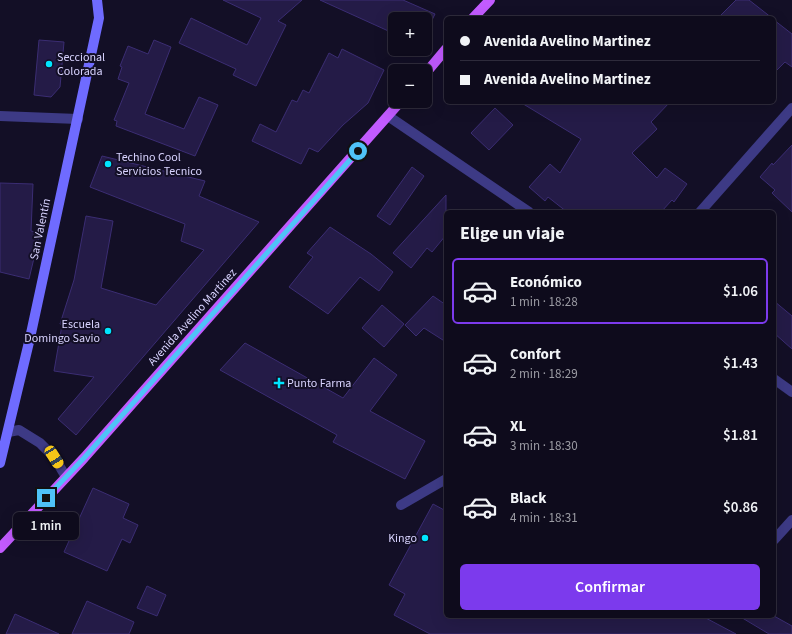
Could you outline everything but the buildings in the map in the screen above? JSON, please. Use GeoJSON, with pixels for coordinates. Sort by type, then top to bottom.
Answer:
{"type":"FeatureCollection","features":[{"type":"Feature","properties":{"kind":"main road","name":"San Valentín"},"geometry":{"type":"LineString","coordinates":[[0,463],[78,119],[99,18],[97,0]]}},
{"type":"Feature","properties":{"kind":"main road"},"geometry":{"type":"LineString","coordinates":[[475,16],[490,0]]}},
{"type":"Feature","properties":{"kind":"main road"},"geometry":{"type":"LineString","coordinates":[[432,66],[444,51]]}},
{"type":"Feature","properties":{"kind":"main road","name":"Avenida Avelino Martinez"},"geometry":{"type":"LineString","coordinates":[[0,548],[89,452],[395,108]]}},
{"type":"Feature","properties":{"kind":"street"},"geometry":{"type":"LineString","coordinates":[[702,210],[792,108]]}},
{"type":"Feature","properties":{"kind":"street"},"geometry":{"type":"LineString","coordinates":[[0,116],[78,119]]}},
{"type":"Feature","properties":{"kind":"street"},"geometry":{"type":"LineString","coordinates":[[388,116],[526,210]]}},
{"type":"Feature","properties":{"kind":"street"},"geometry":{"type":"LineString","coordinates":[[776,380],[792,392]]}},
{"type":"Feature","properties":{"kind":"street"},"geometry":{"type":"LineString","coordinates":[[8,432],[19,430],[40,443],[54,457],[66,477]]}},
{"type":"Feature","properties":{"kind":"street"},"geometry":{"type":"LineString","coordinates":[[402,505],[444,480]]}},
{"type":"Feature","properties":{"kind":"street"},"geometry":{"type":"LineString","coordinates":[[776,538],[792,520]]}},
{"type":"Feature","properties":{"kind":"place","name":"Seccional Colorada"},"geometry":{"type":"Point","coordinates":[49,64]}},
{"type":"Feature","properties":{"kind":"place","name":"Techino Cool Servicios Tecnico"},"geometry":{"type":"Point","coordinates":[108,164]}},
{"type":"Feature","properties":{"kind":"place","name":"Escuela Domingo Savio"},"geometry":{"type":"Point","coordinates":[108,331]}},
{"type":"Feature","properties":{"kind":"place","name":"Punto Farma"},"geometry":{"type":"Point","coordinates":[279,383]}},
{"type":"Feature","properties":{"kind":"place","name":"Kingo"},"geometry":{"type":"Point","coordinates":[425,538]}},
{"type":"Feature","properties":{"kind":"route"},"geometry":{"type":"LineString","coordinates":[[46,498],[84,458],[358,151]]}}]}
